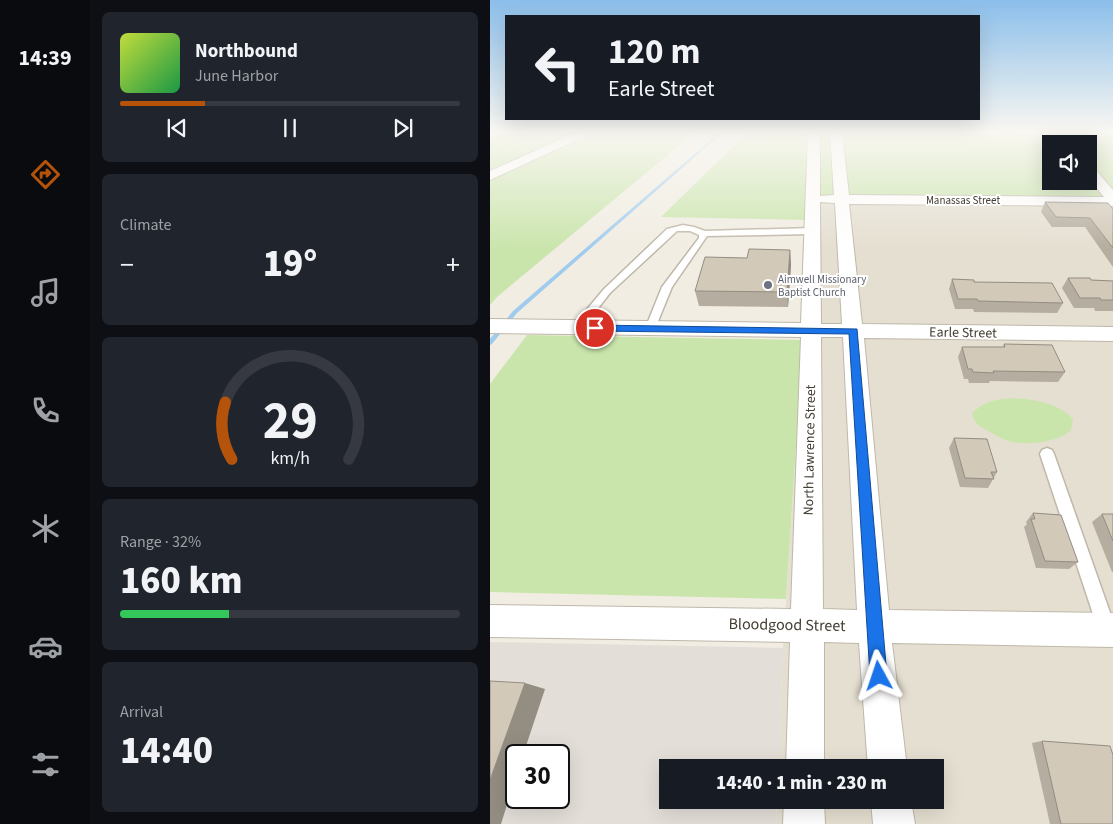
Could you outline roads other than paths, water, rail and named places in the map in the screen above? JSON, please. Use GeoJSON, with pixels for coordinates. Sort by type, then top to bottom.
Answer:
{"type":"FeatureCollection","features":[{"type":"Feature","properties":{"kind":"street","name":"North Lawrence Street"},"geometry":{"type":"LineString","coordinates":[[805,759],[813,331],[813,171]]}},
{"type":"Feature","properties":{"kind":"street"},"geometry":{"type":"LineString","coordinates":[[839,171],[853,331],[874,626],[887,759]]}},
{"type":"Feature","properties":{"kind":"street"},"geometry":{"type":"LineString","coordinates":[[1097,181],[1113,200]]}},
{"type":"Feature","properties":{"kind":"street","name":"Manassas Street"},"geometry":{"type":"LineString","coordinates":[[812,199],[1113,200]]}},
{"type":"Feature","properties":{"kind":"street","name":"Earle Street"},"geometry":{"type":"LineString","coordinates":[[490,326],[517,328],[1113,334]]}},
{"type":"Feature","properties":{"kind":"street","name":"Bloodgood Street"},"geometry":{"type":"LineString","coordinates":[[490,621],[874,626],[1111,635]]}},
{"type":"Feature","properties":{"kind":"street"},"geometry":{"type":"LineString","coordinates":[[804,809],[804,824]]}},
{"type":"Feature","properties":{"kind":"street"},"geometry":{"type":"LineString","coordinates":[[892,809],[894,824]]}},
{"type":"Feature","properties":{"kind":"lane"},"geometry":{"type":"LineString","coordinates":[[577,328],[607,291],[670,231],[679,227],[698,230],[704,234],[812,231]]}},
{"type":"Feature","properties":{"kind":"lane"},"geometry":{"type":"LineString","coordinates":[[650,329],[667,287],[704,234]]}},
{"type":"Feature","properties":{"kind":"lane"},"geometry":{"type":"LineString","coordinates":[[1047,454],[1111,635]]}},
{"type":"Feature","properties":{"kind":"waterway"},"geometry":{"type":"LineString","coordinates":[[490,343],[515,312],[677,171]]}},
{"type":"Feature","properties":{"kind":"place","name":"Aimwell Missionary Baptist Church"},"geometry":{"type":"Point","coordinates":[768,285]}}]}
